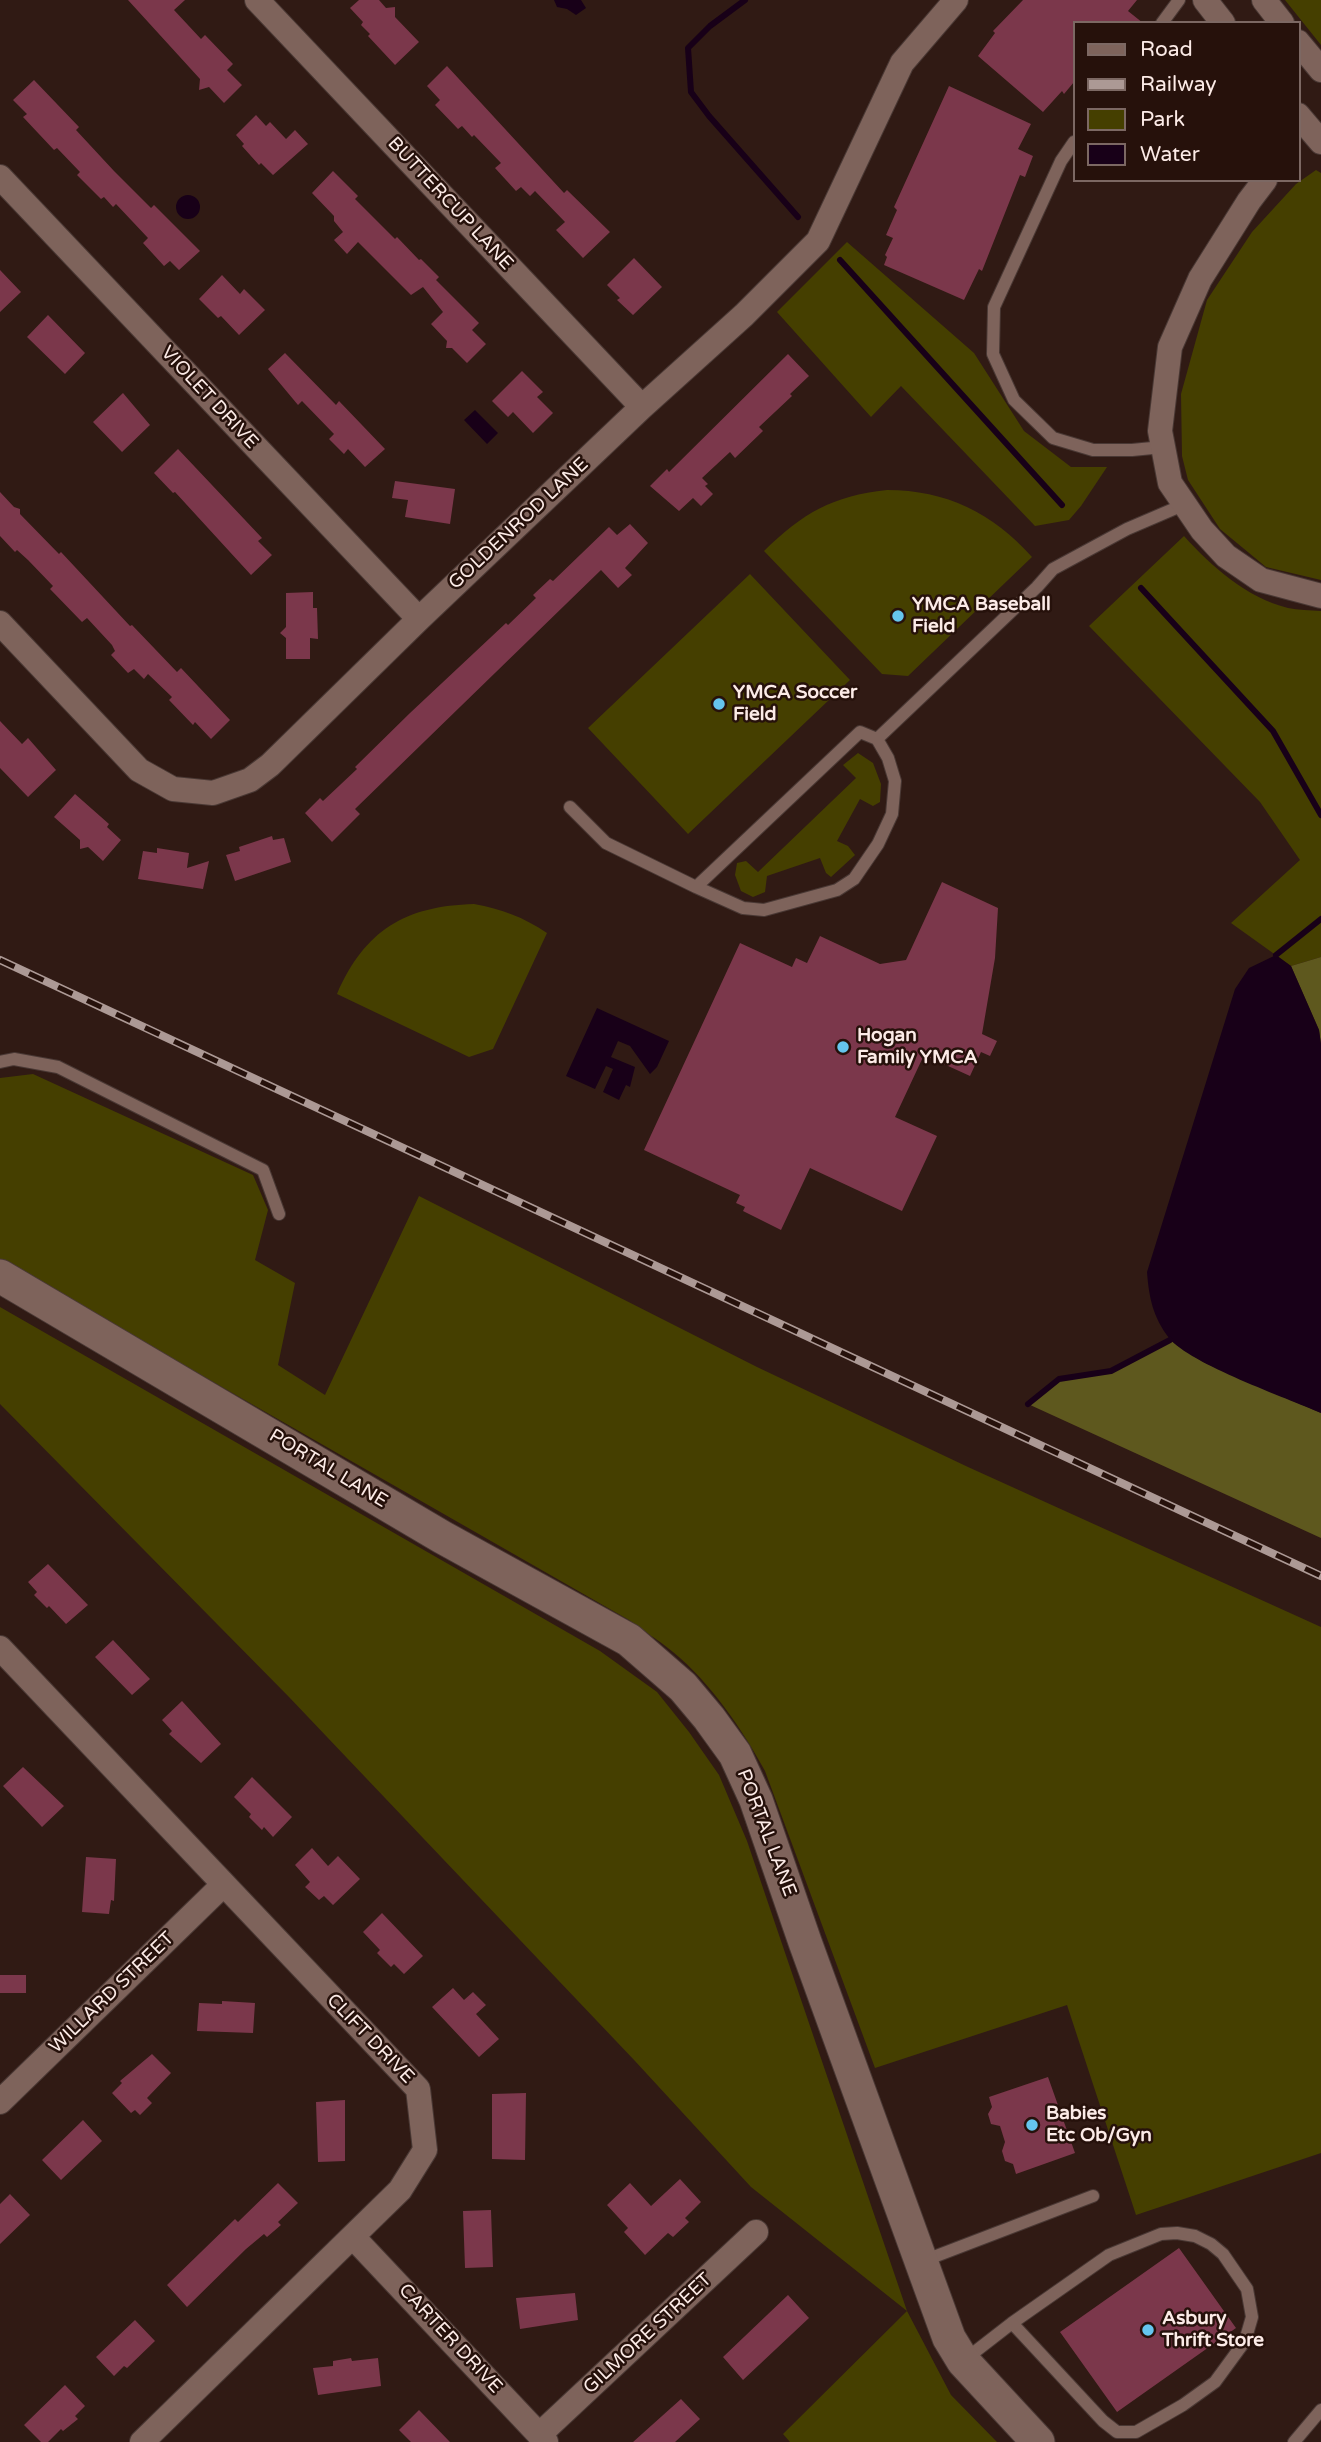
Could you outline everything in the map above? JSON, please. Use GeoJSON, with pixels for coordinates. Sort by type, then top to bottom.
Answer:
{"type":"FeatureCollection","features":[{"type":"Feature","properties":{"kind":"street","name":"BUTTERCUP LANE"},"geometry":{"type":"LineString","coordinates":[[257,0],[642,407]]}},
{"type":"Feature","properties":{"kind":"street","name":"GOLDENROD LANE"},"geometry":{"type":"LineString","coordinates":[[0,623],[139,770],[173,789],[213,793],[250,780],[270,765],[419,619],[642,407],[744,315],[818,241],[902,63],[956,0]]}},
{"type":"Feature","properties":{"kind":"street"},"geometry":{"type":"LineString","coordinates":[[1205,0],[1221,21]]}},
{"type":"Feature","properties":{"kind":"street"},"geometry":{"type":"LineString","coordinates":[[1264,0],[1280,21]]}},
{"type":"Feature","properties":{"kind":"street"},"geometry":{"type":"LineString","coordinates":[[1300,44],[1321,70]]}},
{"type":"Feature","properties":{"kind":"street","name":"VIOLET DRIVE"},"geometry":{"type":"LineString","coordinates":[[0,177],[419,619]]}},
{"type":"Feature","properties":{"kind":"street"},"geometry":{"type":"LineString","coordinates":[[1263,182],[1200,279],[1170,347],[1160,431],[1170,483],[1183,505],[1226,556],[1261,580],[1321,596]]}},
{"type":"Feature","properties":{"kind":"street","name":"PORTAL LANE"},"geometry":{"type":"LineString","coordinates":[[0,1276],[442,1537],[629,1640],[683,1687],[735,1754],[756,1800],[919,2262],[949,2338],[963,2361],[1038,2442]]}},
{"type":"Feature","properties":{"kind":"street","name":"CLIFT DRIVE"},"geometry":{"type":"LineString","coordinates":[[0,1648],[418,2089],[425,2150],[400,2190],[142,2442]]}},
{"type":"Feature","properties":{"kind":"street","name":"WILLARD STREET"},"geometry":{"type":"LineString","coordinates":[[0,2102],[223,1885]]}},
{"type":"Feature","properties":{"kind":"street","name":"GILMORE STREET"},"geometry":{"type":"LineString","coordinates":[[543,2438],[756,2232]]}},
{"type":"Feature","properties":{"kind":"street","name":"CARTER DRIVE"},"geometry":{"type":"LineString","coordinates":[[353,2237],[543,2438]]}},
{"type":"Feature","properties":{"kind":"lane"},"geometry":{"type":"LineString","coordinates":[[1163,21],[1179,0]]}},
{"type":"Feature","properties":{"kind":"lane"},"geometry":{"type":"LineString","coordinates":[[1072,145],[1061,160],[994,307],[993,354],[1014,400],[1054,438],[1093,450],[1163,447]]}},
{"type":"Feature","properties":{"kind":"lane"},"geometry":{"type":"LineString","coordinates":[[877,740],[1031,594],[1053,569],[1127,529],[1183,505]]}},
{"type":"Feature","properties":{"kind":"lane"},"geometry":{"type":"LineString","coordinates":[[570,807],[606,843],[696,887],[743,908],[764,910],[837,890],[855,879],[878,844],[892,814],[895,781],[888,758],[877,740],[860,732],[696,887]]}},
{"type":"Feature","properties":{"kind":"lane"},"geometry":{"type":"LineString","coordinates":[[0,1062],[14,1059],[58,1067],[263,1170],[279,1214]]}},
{"type":"Feature","properties":{"kind":"lane"},"geometry":{"type":"LineString","coordinates":[[919,2262],[1093,2196]]}},
{"type":"Feature","properties":{"kind":"lane"},"geometry":{"type":"LineString","coordinates":[[963,2361],[1012,2323],[1109,2255],[1161,2234],[1195,2236],[1223,2254],[1247,2289],[1252,2317],[1245,2341],[1215,2382],[1183,2405],[1136,2432],[1117,2432],[1104,2421],[1012,2323]]}},
{"type":"Feature","properties":{"kind":"lane"},"geometry":{"type":"LineString","coordinates":[[1294,2442],[1321,2410]]}},
{"type":"Feature","properties":{"kind":"green space"},"geometry":{"type":"Polygon","coordinates":[[[1285,0],[1321,0],[1321,45],[1285,0]]]}},
{"type":"Feature","properties":{"kind":"green space"},"geometry":{"type":"Polygon","coordinates":[[[1316,170],[1321,173],[1321,580],[1266,567],[1220,529],[1188,480],[1182,456],[1181,394],[1207,300],[1252,232],[1300,181],[1316,170]]]}},
{"type":"Feature","properties":{"kind":"green space"},"geometry":{"type":"Polygon","coordinates":[[[847,242],[974,353],[1024,431],[1071,467],[1107,467],[1069,520],[1035,526],[901,386],[871,417],[777,312],[847,242]]]}},
{"type":"Feature","properties":{"kind":"green space","name":"YMCA Baseball Field"},"geometry":{"type":"Polygon","coordinates":[[[887,490],[929,494],[967,507],[1001,528],[1032,557],[908,676],[882,674],[764,551],[792,526],[819,509],[850,497],[887,490]]]}},
{"type":"Feature","properties":{"kind":"green space"},"geometry":{"type":"Polygon","coordinates":[[[1184,536],[1231,580],[1258,597],[1288,608],[1321,611],[1321,957],[1291,966],[1231,923],[1300,860],[1260,802],[1089,626],[1184,536]]]}},
{"type":"Feature","properties":{"kind":"green space","name":"YMCA Soccer Field"},"geometry":{"type":"Polygon","coordinates":[[[750,574],[850,680],[688,834],[588,728],[750,574]]]}},
{"type":"Feature","properties":{"kind":"green space"},"geometry":{"type":"Polygon","coordinates":[[[858,753],[873,763],[881,784],[880,802],[873,806],[860,799],[837,841],[848,846],[855,855],[831,877],[826,873],[820,858],[767,876],[765,892],[753,897],[741,891],[735,875],[737,863],[746,861],[758,872],[856,778],[843,765],[858,753]]]}},
{"type":"Feature","properties":{"kind":"green space"},"geometry":{"type":"Polygon","coordinates":[[[474,904],[512,914],[547,933],[493,1049],[469,1057],[337,994],[361,953],[374,938],[390,926],[427,910],[474,904]]]}},
{"type":"Feature","properties":{"kind":"green space"},"geometry":{"type":"Polygon","coordinates":[[[33,1074],[253,1175],[268,1210],[255,1260],[295,1283],[278,1365],[325,1395],[419,1196],[757,1367],[968,1467],[1321,1627],[1321,2153],[1136,2215],[1067,2005],[875,2068],[765,1771],[725,1707],[687,1664],[629,1620],[0,1260],[0,1078],[33,1074]]]}},
{"type":"Feature","properties":{"kind":"green space"},"geometry":{"type":"Polygon","coordinates":[[[0,1307],[600,1651],[657,1692],[719,1775],[747,1841],[907,2311],[751,2187],[289,1697],[0,1404],[0,1307]]]}},
{"type":"Feature","properties":{"kind":"green space"},"geometry":{"type":"Polygon","coordinates":[[[907,2311],[951,2395],[997,2442],[790,2442],[783,2434],[907,2311]]]}},
{"type":"Feature","properties":{"kind":"shaded area"},"geometry":{"type":"Polygon","coordinates":[[[1321,957],[1321,1044],[1319,1030],[1291,966],[1321,957]]]}},
{"type":"Feature","properties":{"kind":"shaded area"},"geometry":{"type":"Polygon","coordinates":[[[1170,1340],[1203,1362],[1321,1413],[1321,1538],[1028,1404],[1059,1379],[1111,1371],[1170,1340]]]}},
{"type":"Feature","properties":{"kind":"water"},"geometry":{"type":"Polygon","coordinates":[[[554,0],[581,0],[586,8],[576,15],[557,7],[554,0]]]}},
{"type":"Feature","properties":{"kind":"water"},"geometry":{"type":"Polygon","coordinates":[[[188,195],[199,202],[200,207],[193,218],[188,219],[177,212],[176,207],[183,196],[188,195]]]}},
{"type":"Feature","properties":{"kind":"water"},"geometry":{"type":"Polygon","coordinates":[[[475,410],[498,433],[487,444],[464,420],[475,410]]]}},
{"type":"Feature","properties":{"kind":"water"},"geometry":{"type":"Polygon","coordinates":[[[1276,955],[1291,966],[1319,1030],[1321,1044],[1321,1413],[1217,1369],[1180,1348],[1169,1338],[1159,1322],[1151,1299],[1147,1272],[1235,989],[1249,968],[1276,955]]]}},
{"type":"Feature","properties":{"kind":"water"},"geometry":{"type":"Polygon","coordinates":[[[597,1008],[669,1041],[657,1067],[650,1074],[630,1046],[618,1041],[611,1057],[635,1067],[630,1087],[626,1085],[619,1100],[603,1092],[613,1069],[606,1066],[595,1089],[566,1076],[597,1008]]]}},
{"type":"Feature","properties":{"kind":"building"},"geometry":{"type":"Polygon","coordinates":[[[128,0],[185,0],[174,10],[201,39],[205,35],[233,64],[227,70],[242,85],[224,103],[209,87],[199,90],[200,79],[128,0]]]}},
{"type":"Feature","properties":{"kind":"building"},"geometry":{"type":"Polygon","coordinates":[[[359,0],[379,0],[386,8],[395,7],[395,17],[419,42],[395,65],[368,36],[370,34],[361,25],[363,22],[350,8],[359,0]]]}},
{"type":"Feature","properties":{"kind":"building"},"geometry":{"type":"Polygon","coordinates":[[[1023,0],[1137,0],[1128,11],[1140,21],[1072,21],[1072,84],[1064,94],[1062,91],[1043,112],[978,56],[995,33],[993,31],[1023,0]]]}},
{"type":"Feature","properties":{"kind":"building"},"geometry":{"type":"Polygon","coordinates":[[[447,66],[564,193],[567,190],[610,232],[583,258],[556,230],[565,222],[535,191],[530,196],[521,187],[516,191],[495,168],[501,163],[474,135],[472,137],[462,126],[458,129],[435,105],[440,100],[427,86],[447,66]]]}},
{"type":"Feature","properties":{"kind":"building"},"geometry":{"type":"Polygon","coordinates":[[[34,80],[79,127],[76,130],[114,171],[151,208],[154,205],[200,251],[179,270],[170,261],[164,266],[143,243],[148,238],[116,204],[113,207],[104,197],[101,199],[77,175],[80,172],[57,148],[54,150],[23,117],[27,114],[13,100],[34,80]]]}},
{"type":"Feature","properties":{"kind":"building"},"geometry":{"type":"Polygon","coordinates":[[[949,86],[1031,124],[1018,149],[1033,156],[1025,177],[1020,175],[982,271],[979,269],[964,300],[884,265],[887,257],[885,255],[893,238],[886,235],[897,210],[894,207],[949,86]]]}},
{"type":"Feature","properties":{"kind":"building"},"geometry":{"type":"Polygon","coordinates":[[[256,115],[266,126],[270,122],[286,139],[295,130],[308,144],[273,175],[261,163],[259,165],[236,135],[256,115]]]}},
{"type":"Feature","properties":{"kind":"building"},"geometry":{"type":"Polygon","coordinates":[[[333,171],[358,196],[355,199],[439,277],[436,280],[479,323],[472,330],[486,344],[467,363],[452,348],[446,348],[447,341],[431,324],[443,312],[423,287],[411,295],[358,242],[347,254],[334,240],[343,232],[334,221],[334,216],[312,193],[333,171]]]}},
{"type":"Feature","properties":{"kind":"building"},"geometry":{"type":"Polygon","coordinates":[[[634,258],[662,287],[633,315],[617,300],[620,298],[607,285],[634,258]]]}},
{"type":"Feature","properties":{"kind":"building"},"geometry":{"type":"Polygon","coordinates":[[[0,270],[21,292],[0,312],[0,270]]]}},
{"type":"Feature","properties":{"kind":"building"},"geometry":{"type":"Polygon","coordinates":[[[222,275],[240,294],[244,289],[265,310],[239,335],[199,299],[222,275]]]}},
{"type":"Feature","properties":{"kind":"building"},"geometry":{"type":"Polygon","coordinates":[[[48,315],[85,353],[65,374],[27,337],[48,315]]]}},
{"type":"Feature","properties":{"kind":"building"},"geometry":{"type":"Polygon","coordinates":[[[285,353],[336,405],[339,401],[385,449],[365,467],[348,449],[344,454],[329,439],[334,434],[302,401],[298,405],[268,369],[285,353]]]}},
{"type":"Feature","properties":{"kind":"building"},"geometry":{"type":"Polygon","coordinates":[[[788,354],[809,376],[759,427],[763,431],[735,458],[730,452],[702,478],[713,494],[701,506],[693,498],[679,511],[650,486],[667,469],[669,472],[788,354]]]}},
{"type":"Feature","properties":{"kind":"building"},"geometry":{"type":"Polygon","coordinates":[[[522,371],[543,392],[537,397],[553,413],[533,433],[513,412],[508,417],[492,401],[522,371]]]}},
{"type":"Feature","properties":{"kind":"building"},"geometry":{"type":"Polygon","coordinates":[[[123,393],[150,425],[122,452],[93,422],[123,393]]]}},
{"type":"Feature","properties":{"kind":"building"},"geometry":{"type":"Polygon","coordinates":[[[178,449],[262,538],[258,541],[272,555],[251,575],[175,492],[154,473],[178,449]]]}},
{"type":"Feature","properties":{"kind":"building"},"geometry":{"type":"Polygon","coordinates":[[[395,481],[455,489],[450,524],[405,517],[408,500],[392,498],[395,481]]]}},
{"type":"Feature","properties":{"kind":"building"},"geometry":{"type":"Polygon","coordinates":[[[0,492],[14,507],[20,509],[20,514],[59,554],[61,552],[130,626],[132,625],[177,672],[181,668],[230,720],[211,739],[195,722],[193,725],[169,700],[172,697],[148,674],[144,679],[134,669],[128,673],[111,655],[115,651],[112,645],[87,618],[82,622],[50,589],[53,586],[0,536],[0,492]]]}},
{"type":"Feature","properties":{"kind":"building"},"geometry":{"type":"Polygon","coordinates":[[[630,524],[648,543],[625,568],[632,575],[618,588],[601,570],[355,809],[360,814],[332,842],[305,813],[320,798],[323,801],[410,713],[506,623],[508,625],[536,598],[533,595],[550,579],[553,581],[609,527],[617,535],[630,524]]]}},
{"type":"Feature","properties":{"kind":"building"},"geometry":{"type":"Polygon","coordinates":[[[313,592],[313,608],[317,608],[318,639],[310,638],[310,659],[286,659],[286,638],[280,633],[286,627],[286,593],[313,592]]]}},
{"type":"Feature","properties":{"kind":"building"},"geometry":{"type":"Polygon","coordinates":[[[0,721],[22,744],[28,738],[56,770],[28,797],[0,768],[0,721]]]}},
{"type":"Feature","properties":{"kind":"building"},"geometry":{"type":"Polygon","coordinates":[[[75,794],[109,824],[107,827],[121,840],[103,861],[88,847],[80,849],[80,840],[54,817],[75,794]]]}},
{"type":"Feature","properties":{"kind":"building"},"geometry":{"type":"Polygon","coordinates":[[[272,836],[273,840],[284,838],[291,862],[235,881],[226,855],[240,851],[239,847],[272,836]]]}},
{"type":"Feature","properties":{"kind":"building"},"geometry":{"type":"Polygon","coordinates":[[[157,848],[189,853],[187,868],[209,861],[203,889],[138,879],[143,851],[157,853],[157,848]]]}},
{"type":"Feature","properties":{"kind":"building","name":"Hogan Family YMCA"},"geometry":{"type":"Polygon","coordinates":[[[942,882],[998,908],[995,958],[982,1034],[997,1041],[990,1056],[981,1052],[970,1076],[924,1055],[895,1117],[937,1136],[902,1211],[810,1168],[781,1230],[743,1211],[745,1207],[736,1203],[740,1195],[644,1150],[740,943],[792,967],[796,958],[807,963],[820,936],[880,964],[906,960],[942,882]]]}},
{"type":"Feature","properties":{"kind":"building"},"geometry":{"type":"Polygon","coordinates":[[[48,1564],[88,1605],[66,1624],[34,1595],[37,1592],[28,1582],[48,1564]]]}},
{"type":"Feature","properties":{"kind":"building"},"geometry":{"type":"Polygon","coordinates":[[[113,1640],[150,1679],[132,1695],[95,1657],[113,1640]]]}},
{"type":"Feature","properties":{"kind":"building"},"geometry":{"type":"Polygon","coordinates":[[[182,1701],[221,1744],[201,1763],[169,1734],[172,1731],[162,1720],[182,1701]]]}},
{"type":"Feature","properties":{"kind":"building"},"geometry":{"type":"Polygon","coordinates":[[[23,1767],[64,1806],[42,1827],[3,1786],[23,1767]]]}},
{"type":"Feature","properties":{"kind":"building"},"geometry":{"type":"Polygon","coordinates":[[[252,1777],[292,1817],[273,1837],[249,1817],[251,1814],[234,1797],[252,1777]]]}},
{"type":"Feature","properties":{"kind":"building"},"geometry":{"type":"Polygon","coordinates":[[[312,1848],[328,1866],[338,1856],[360,1879],[333,1905],[324,1896],[319,1900],[305,1887],[310,1882],[295,1865],[312,1848]]]}},
{"type":"Feature","properties":{"kind":"building"},"geometry":{"type":"Polygon","coordinates":[[[86,1857],[116,1859],[114,1901],[111,1900],[109,1914],[82,1912],[86,1857]]]}},
{"type":"Feature","properties":{"kind":"building"},"geometry":{"type":"Polygon","coordinates":[[[382,1913],[423,1956],[404,1974],[394,1964],[391,1967],[377,1953],[380,1950],[363,1932],[382,1913]]]}},
{"type":"Feature","properties":{"kind":"building"},"geometry":{"type":"Polygon","coordinates":[[[0,1975],[26,1975],[26,1993],[0,1993],[0,1975]]]}},
{"type":"Feature","properties":{"kind":"building"},"geometry":{"type":"Polygon","coordinates":[[[453,1988],[464,2000],[473,1992],[486,2005],[476,2014],[499,2039],[479,2057],[432,2007],[453,1988]]]}},
{"type":"Feature","properties":{"kind":"building"},"geometry":{"type":"Polygon","coordinates":[[[222,2001],[255,2003],[253,2033],[197,2031],[199,2003],[222,2004],[222,2001]]]}},
{"type":"Feature","properties":{"kind":"building"},"geometry":{"type":"Polygon","coordinates":[[[152,2054],[171,2073],[147,2098],[152,2103],[140,2115],[135,2110],[131,2113],[112,2093],[122,2083],[120,2081],[152,2054]]]}},
{"type":"Feature","properties":{"kind":"building","name":"Babies Etc Ob/Gyn"},"geometry":{"type":"Polygon","coordinates":[[[1048,2077],[1075,2153],[1016,2174],[1013,2164],[1005,2161],[1002,2151],[1005,2142],[1000,2126],[991,2124],[988,2114],[992,2107],[989,2097],[1048,2077]]]}},
{"type":"Feature","properties":{"kind":"building"},"geometry":{"type":"Polygon","coordinates":[[[526,2093],[525,2160],[492,2159],[492,2094],[526,2093]]]}},
{"type":"Feature","properties":{"kind":"building"},"geometry":{"type":"Polygon","coordinates":[[[345,2100],[345,2161],[318,2162],[316,2102],[345,2100]]]}},
{"type":"Feature","properties":{"kind":"building"},"geometry":{"type":"Polygon","coordinates":[[[83,2120],[102,2141],[61,2180],[42,2160],[83,2120]]]}},
{"type":"Feature","properties":{"kind":"building"},"geometry":{"type":"Polygon","coordinates":[[[680,2179],[701,2202],[685,2218],[689,2222],[673,2237],[668,2233],[645,2255],[624,2232],[628,2228],[607,2205],[630,2183],[651,2206],[680,2179]]]}},
{"type":"Feature","properties":{"kind":"building"},"geometry":{"type":"Polygon","coordinates":[[[278,2183],[298,2203],[278,2222],[281,2225],[267,2237],[264,2234],[246,2249],[187,2307],[167,2285],[235,2219],[238,2222],[278,2183]]]}},
{"type":"Feature","properties":{"kind":"building"},"geometry":{"type":"Polygon","coordinates":[[[10,2194],[30,2215],[0,2244],[0,2204],[10,2194]]]}},
{"type":"Feature","properties":{"kind":"building"},"geometry":{"type":"Polygon","coordinates":[[[491,2210],[493,2267],[465,2268],[463,2211],[491,2210]]]}},
{"type":"Feature","properties":{"kind":"building","name":"Asbury Thrift Store"},"geometry":{"type":"Polygon","coordinates":[[[1179,2248],[1236,2328],[1117,2412],[1060,2332],[1179,2248]]]}},
{"type":"Feature","properties":{"kind":"building"},"geometry":{"type":"Polygon","coordinates":[[[575,2293],[578,2320],[520,2329],[516,2298],[575,2293]]]}},
{"type":"Feature","properties":{"kind":"building"},"geometry":{"type":"Polygon","coordinates":[[[788,2295],[809,2318],[743,2380],[723,2357],[788,2295]]]}},
{"type":"Feature","properties":{"kind":"building"},"geometry":{"type":"Polygon","coordinates":[[[135,2320],[155,2341],[127,2368],[124,2366],[114,2376],[96,2357],[135,2320]]]}},
{"type":"Feature","properties":{"kind":"building"},"geometry":{"type":"Polygon","coordinates":[[[351,2358],[352,2361],[378,2358],[381,2386],[318,2395],[313,2368],[333,2366],[333,2361],[351,2358]]]}},
{"type":"Feature","properties":{"kind":"building"},"geometry":{"type":"Polygon","coordinates":[[[65,2385],[85,2406],[75,2416],[78,2419],[63,2431],[61,2429],[48,2442],[41,2442],[24,2425],[65,2385]]]}},
{"type":"Feature","properties":{"kind":"building"},"geometry":{"type":"Polygon","coordinates":[[[681,2399],[700,2419],[675,2442],[633,2442],[681,2399]]]}},
{"type":"Feature","properties":{"kind":"building"},"geometry":{"type":"Polygon","coordinates":[[[419,2410],[450,2442],[411,2442],[399,2430],[419,2410]]]}},
{"type":"Feature","properties":{"kind":"waterway"},"geometry":{"type":"LineString","coordinates":[[745,0],[710,26],[688,48],[691,92],[798,217]]}},
{"type":"Feature","properties":{"kind":"waterway"},"geometry":{"type":"LineString","coordinates":[[840,260],[1062,505]]}},
{"type":"Feature","properties":{"kind":"waterway"},"geometry":{"type":"LineString","coordinates":[[1141,588],[1273,731],[1321,815]]}},
{"type":"Feature","properties":{"kind":"waterway"},"geometry":{"type":"LineString","coordinates":[[1276,955],[1321,919]]}},
{"type":"Feature","properties":{"kind":"waterway"},"geometry":{"type":"LineString","coordinates":[[1028,1404],[1059,1379],[1111,1371],[1170,1340]]}},
{"type":"Feature","properties":{"kind":"railway"},"geometry":{"type":"LineString","coordinates":[[0,960],[1321,1576]]}},
{"type":"Feature","properties":{"kind":"place","name":"YMCA Baseball Field"},"geometry":{"type":"Point","coordinates":[898,616]}},
{"type":"Feature","properties":{"kind":"place","name":"YMCA Soccer Field"},"geometry":{"type":"Point","coordinates":[719,704]}},
{"type":"Feature","properties":{"kind":"place","name":"Hogan Family YMCA"},"geometry":{"type":"Point","coordinates":[843,1047]}},
{"type":"Feature","properties":{"kind":"place","name":"Babies Etc Ob/Gyn"},"geometry":{"type":"Point","coordinates":[1032,2125]}},
{"type":"Feature","properties":{"kind":"place","name":"Asbury Thrift Store"},"geometry":{"type":"Point","coordinates":[1148,2330]}}]}
